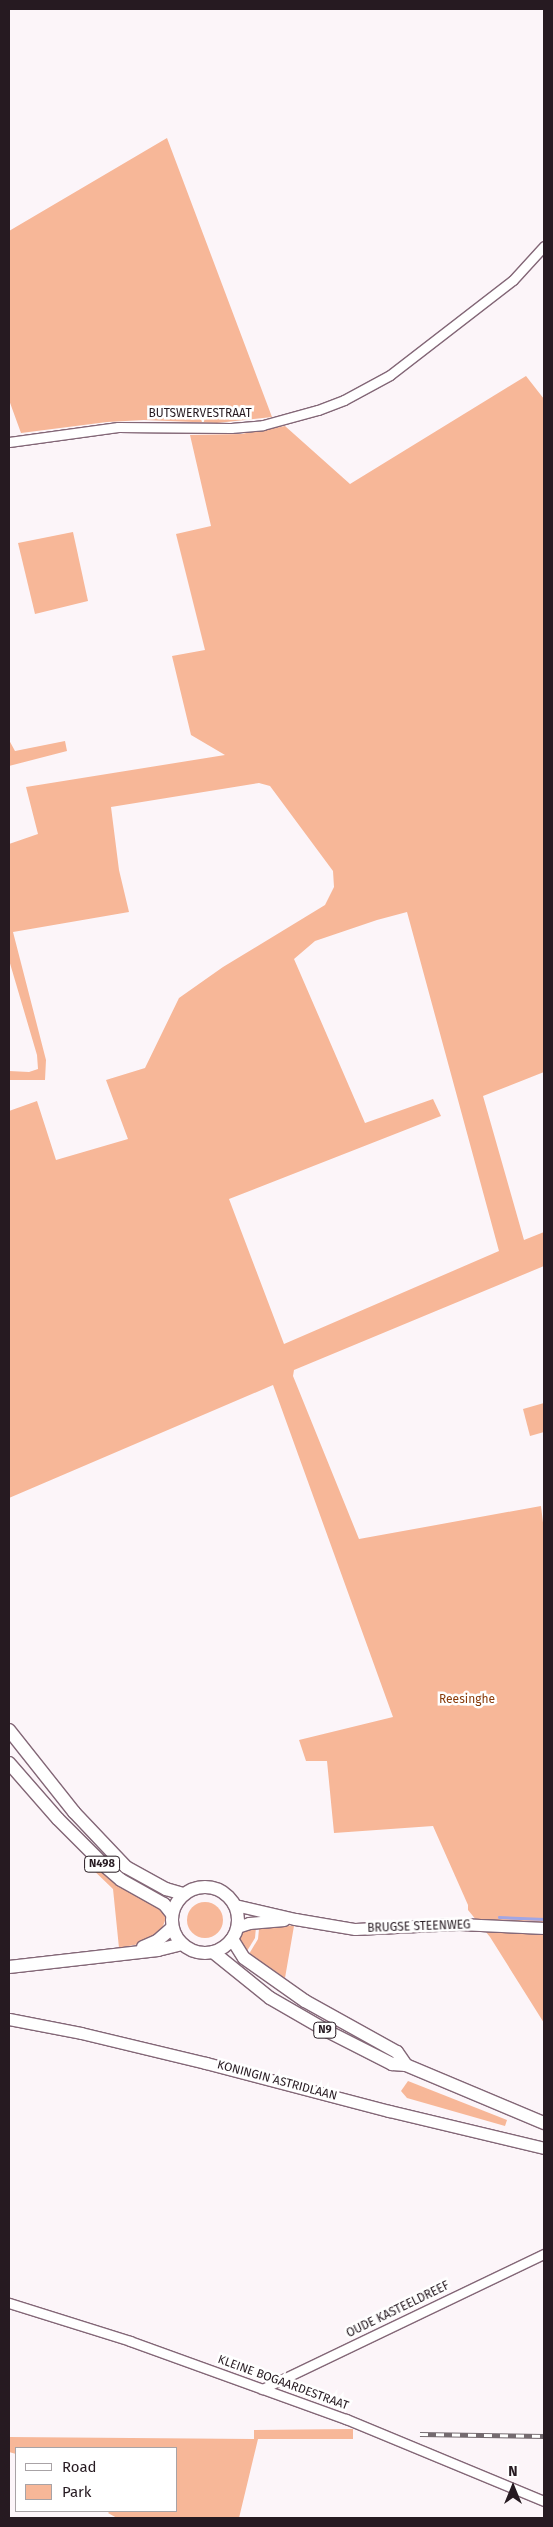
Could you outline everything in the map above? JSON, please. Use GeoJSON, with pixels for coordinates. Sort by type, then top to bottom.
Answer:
{"type":"FeatureCollection","features":[{"type":"Feature","properties":{"kind":"main road","name":"N498"},"geometry":{"type":"LineString","coordinates":[[9,1730],[74,1812],[126,1867],[166,1889],[183,1894]]}},
{"type":"Feature","properties":{"kind":"main road","name":"N498"},"geometry":{"type":"LineString","coordinates":[[9,1762],[58,1819],[107,1868],[121,1880],[164,1904],[172,1914]]}},
{"type":"Feature","properties":{"kind":"main road"},"geometry":{"type":"LineString","coordinates":[[213,1952],[194,1951],[182,1944],[172,1928],[172,1914],[183,1894],[199,1887],[216,1888],[224,1892],[235,1906],[235,1933]]}},
{"type":"Feature","properties":{"kind":"main road","name":"BRUGSE STEENWEG"},"geometry":{"type":"LineString","coordinates":[[235,1906],[355,1929],[452,1924],[544,1928]]}},
{"type":"Feature","properties":{"kind":"main road","name":"BRUGSE STEENWEG"},"geometry":{"type":"LineString","coordinates":[[213,1952],[235,1933],[257,1922],[296,1919]]}},
{"type":"Feature","properties":{"kind":"main road"},"geometry":{"type":"LineString","coordinates":[[126,1954],[157,1941],[172,1928]]}},
{"type":"Feature","properties":{"kind":"main road","name":"N9"},"geometry":{"type":"LineString","coordinates":[[235,1933],[244,1958],[306,2001],[397,2052],[406,2065]]}},
{"type":"Feature","properties":{"kind":"main road"},"geometry":{"type":"LineString","coordinates":[[9,1967],[158,1950],[182,1944]]}},
{"type":"Feature","properties":{"kind":"main road","name":"N9"},"geometry":{"type":"LineString","coordinates":[[213,1952],[241,1972],[248,1982],[260,1991],[320,2027],[392,2064],[406,2065],[544,2123]]}},
{"type":"Feature","properties":{"kind":"main road","name":"KONINGIN ASTRIDLAAN"},"geometry":{"type":"LineString","coordinates":[[9,2020],[81,2033],[544,2148]]}},
{"type":"Feature","properties":{"kind":"street","name":"BUTSWERVESTRAAT"},"geometry":{"type":"LineString","coordinates":[[9,442],[118,427],[230,428],[263,425],[318,410],[344,400],[390,375],[514,280],[544,246]]}},
{"type":"Feature","properties":{"kind":"street","name":"OUDE KASTEELDREEF"},"geometry":{"type":"LineString","coordinates":[[262,2389],[544,2254]]}},
{"type":"Feature","properties":{"kind":"street","name":"KLEINE BOGAARDESTRAAT"},"geometry":{"type":"LineString","coordinates":[[9,2303],[130,2341],[346,2419],[544,2501]]}},
{"type":"Feature","properties":{"kind":"green space"},"geometry":{"type":"Polygon","coordinates":[[[167,138],[272,417],[217,423],[144,420],[107,422],[21,433],[9,400],[9,231],[167,138]]]}},
{"type":"Feature","properties":{"kind":"green space","name":"Reesinghe"},"geometry":{"type":"Polygon","coordinates":[[[526,376],[544,399],[544,1072],[483,1096],[524,1240],[544,1232],[544,1266],[294,1370],[293,1376],[359,1539],[541,1506],[544,1531],[544,2023],[490,1937],[468,1910],[468,1905],[433,1826],[334,1833],[327,1761],[306,1761],[299,1740],[393,1717],[273,1385],[9,1498],[9,1111],[37,1101],[56,1160],[128,1139],[106,1080],[145,1068],[179,998],[223,967],[325,905],[334,887],[333,871],[270,786],[259,783],[111,807],[119,870],[129,912],[13,932],[46,1060],[45,1080],[9,1080],[9,1071],[29,1072],[38,1069],[37,1055],[9,960],[9,844],[38,834],[26,787],[225,755],[191,735],[172,656],[205,650],[176,534],[211,526],[190,435],[241,434],[285,426],[350,484],[526,376]],[[407,912],[315,941],[294,959],[365,1123],[433,1099],[441,1116],[229,1199],[284,1344],[499,1251],[407,912]]]}},
{"type":"Feature","properties":{"kind":"green space"},"geometry":{"type":"Polygon","coordinates":[[[73,532],[88,601],[35,614],[18,543],[73,532]]]}},
{"type":"Feature","properties":{"kind":"green space"},"geometry":{"type":"Polygon","coordinates":[[[9,740],[15,751],[65,741],[67,751],[9,766],[9,740]]]}},
{"type":"Feature","properties":{"kind":"green space"},"geometry":{"type":"Polygon","coordinates":[[[544,1403],[544,1432],[530,1436],[523,1409],[544,1403]]]}},
{"type":"Feature","properties":{"kind":"green space"},"geometry":{"type":"Polygon","coordinates":[[[91,1860],[156,1903],[165,1913],[166,1918],[160,1934],[139,1944],[119,1948],[113,1889],[86,1863],[91,1860]]]}},
{"type":"Feature","properties":{"kind":"green space"},"geometry":{"type":"Polygon","coordinates":[[[205,1902],[218,1907],[223,1920],[218,1933],[205,1938],[192,1933],[187,1920],[192,1907],[205,1902]]]}},
{"type":"Feature","properties":{"kind":"green space"},"geometry":{"type":"Polygon","coordinates":[[[283,1925],[294,1926],[285,1978],[249,1954],[258,1939],[259,1929],[283,1925]]]}},
{"type":"Feature","properties":{"kind":"green space"},"geometry":{"type":"Polygon","coordinates":[[[256,1927],[255,1938],[244,1956],[239,1939],[240,1935],[246,1929],[256,1927]]]}},
{"type":"Feature","properties":{"kind":"green space"},"geometry":{"type":"Polygon","coordinates":[[[408,2081],[507,2120],[505,2126],[407,2098],[401,2091],[408,2081]]]}},
{"type":"Feature","properties":{"kind":"green space"},"geometry":{"type":"Polygon","coordinates":[[[353,2429],[353,2439],[258,2439],[239,2518],[117,2518],[108,2513],[178,2512],[178,2447],[15,2447],[15,2454],[9,2452],[9,2437],[254,2439],[254,2430],[353,2429]]]}},
{"type":"Feature","properties":{"kind":"waterway"},"geometry":{"type":"LineString","coordinates":[[499,1917],[544,1919]]}},
{"type":"Feature","properties":{"kind":"railway"},"geometry":{"type":"LineString","coordinates":[[420,2434],[544,2436]]}}]}
